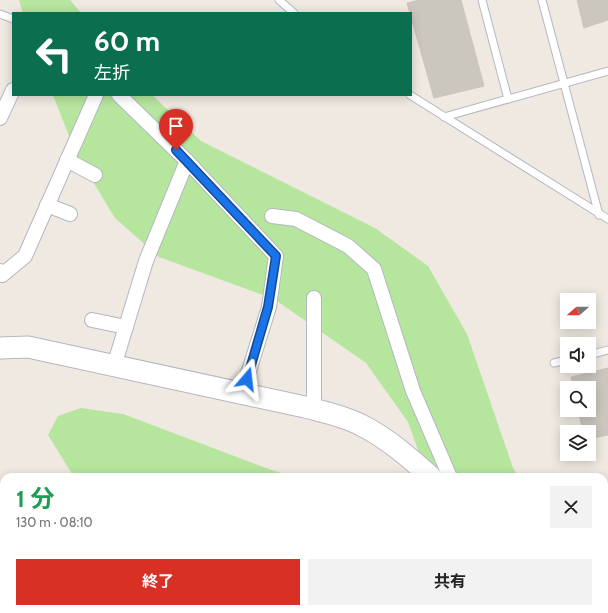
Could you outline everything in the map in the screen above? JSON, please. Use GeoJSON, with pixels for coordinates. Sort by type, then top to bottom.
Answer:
{"type":"FeatureCollection","features":[{"type":"Feature","properties":{"kind":"street"},"geometry":{"type":"LineString","coordinates":[[0,118],[12,92]]}},
{"type":"Feature","properties":{"kind":"street"},"geometry":{"type":"LineString","coordinates":[[0,271],[2,275],[25,256],[96,96]]}},
{"type":"Feature","properties":{"kind":"street"},"geometry":{"type":"LineString","coordinates":[[120,96],[187,161],[276,256],[268,307],[242,393]]}},
{"type":"Feature","properties":{"kind":"street"},"geometry":{"type":"LineString","coordinates":[[67,160],[96,175]]}},
{"type":"Feature","properties":{"kind":"street"},"geometry":{"type":"LineString","coordinates":[[114,366],[146,261],[187,161]]}},
{"type":"Feature","properties":{"kind":"street"},"geometry":{"type":"LineString","coordinates":[[47,206],[70,214]]}},
{"type":"Feature","properties":{"kind":"street"},"geometry":{"type":"LineString","coordinates":[[272,216],[296,219],[348,246],[374,269],[413,391],[448,473]]}},
{"type":"Feature","properties":{"kind":"street"},"geometry":{"type":"LineString","coordinates":[[314,298],[314,409]]}},
{"type":"Feature","properties":{"kind":"street"},"geometry":{"type":"LineString","coordinates":[[92,320],[126,327]]}},
{"type":"Feature","properties":{"kind":"street"},"geometry":{"type":"LineString","coordinates":[[0,348],[28,347],[314,409],[361,425],[391,443],[426,473]]}},
{"type":"Feature","properties":{"kind":"lane"},"geometry":{"type":"LineString","coordinates":[[482,0],[508,99]]}},
{"type":"Feature","properties":{"kind":"lane"},"geometry":{"type":"LineString","coordinates":[[542,0],[565,83],[598,215]]}},
{"type":"Feature","properties":{"kind":"lane"},"geometry":{"type":"LineString","coordinates":[[282,1],[293,12]]}},
{"type":"Feature","properties":{"kind":"lane"},"geometry":{"type":"LineString","coordinates":[[0,14],[12,19]]}},
{"type":"Feature","properties":{"kind":"lane"},"geometry":{"type":"LineString","coordinates":[[444,117],[608,71]]}},
{"type":"Feature","properties":{"kind":"lane"},"geometry":{"type":"LineString","coordinates":[[412,96],[598,215],[608,219]]}},
{"type":"Feature","properties":{"kind":"lane"},"geometry":{"type":"LineString","coordinates":[[596,353],[608,350]]}},
{"type":"Feature","properties":{"kind":"lane"},"geometry":{"type":"LineString","coordinates":[[554,363],[560,362]]}},
{"type":"Feature","properties":{"kind":"green space"},"geometry":{"type":"Polygon","coordinates":[[[19,0],[70,0],[80,12],[23,12],[19,0]]]}},
{"type":"Feature","properties":{"kind":"green space"},"geometry":{"type":"Polygon","coordinates":[[[53,96],[153,96],[201,141],[375,228],[428,266],[467,334],[513,468],[516,473],[422,473],[423,464],[408,422],[366,363],[274,299],[159,257],[115,218],[76,154],[53,96]]]}},
{"type":"Feature","properties":{"kind":"green space"},"geometry":{"type":"Polygon","coordinates":[[[81,408],[123,414],[281,473],[72,473],[48,435],[58,416],[81,408]]]}},
{"type":"Feature","properties":{"kind":"building"},"geometry":{"type":"Polygon","coordinates":[[[419,0],[461,0],[484,86],[434,98],[412,21],[412,12],[410,12],[407,3],[419,0]]]}},
{"type":"Feature","properties":{"kind":"building"},"geometry":{"type":"Polygon","coordinates":[[[577,0],[608,0],[608,20],[584,28],[577,0]]]}},
{"type":"Feature","properties":{"kind":"building"},"geometry":{"type":"Polygon","coordinates":[[[608,368],[608,435],[596,438],[596,425],[581,425],[580,417],[596,417],[596,381],[572,381],[571,377],[587,373],[596,373],[596,371],[608,368]]]}},
{"type":"Feature","properties":{"kind":"route"},"geometry":{"type":"LineString","coordinates":[[176,150],[276,256],[268,307],[247,379]]}}]}
